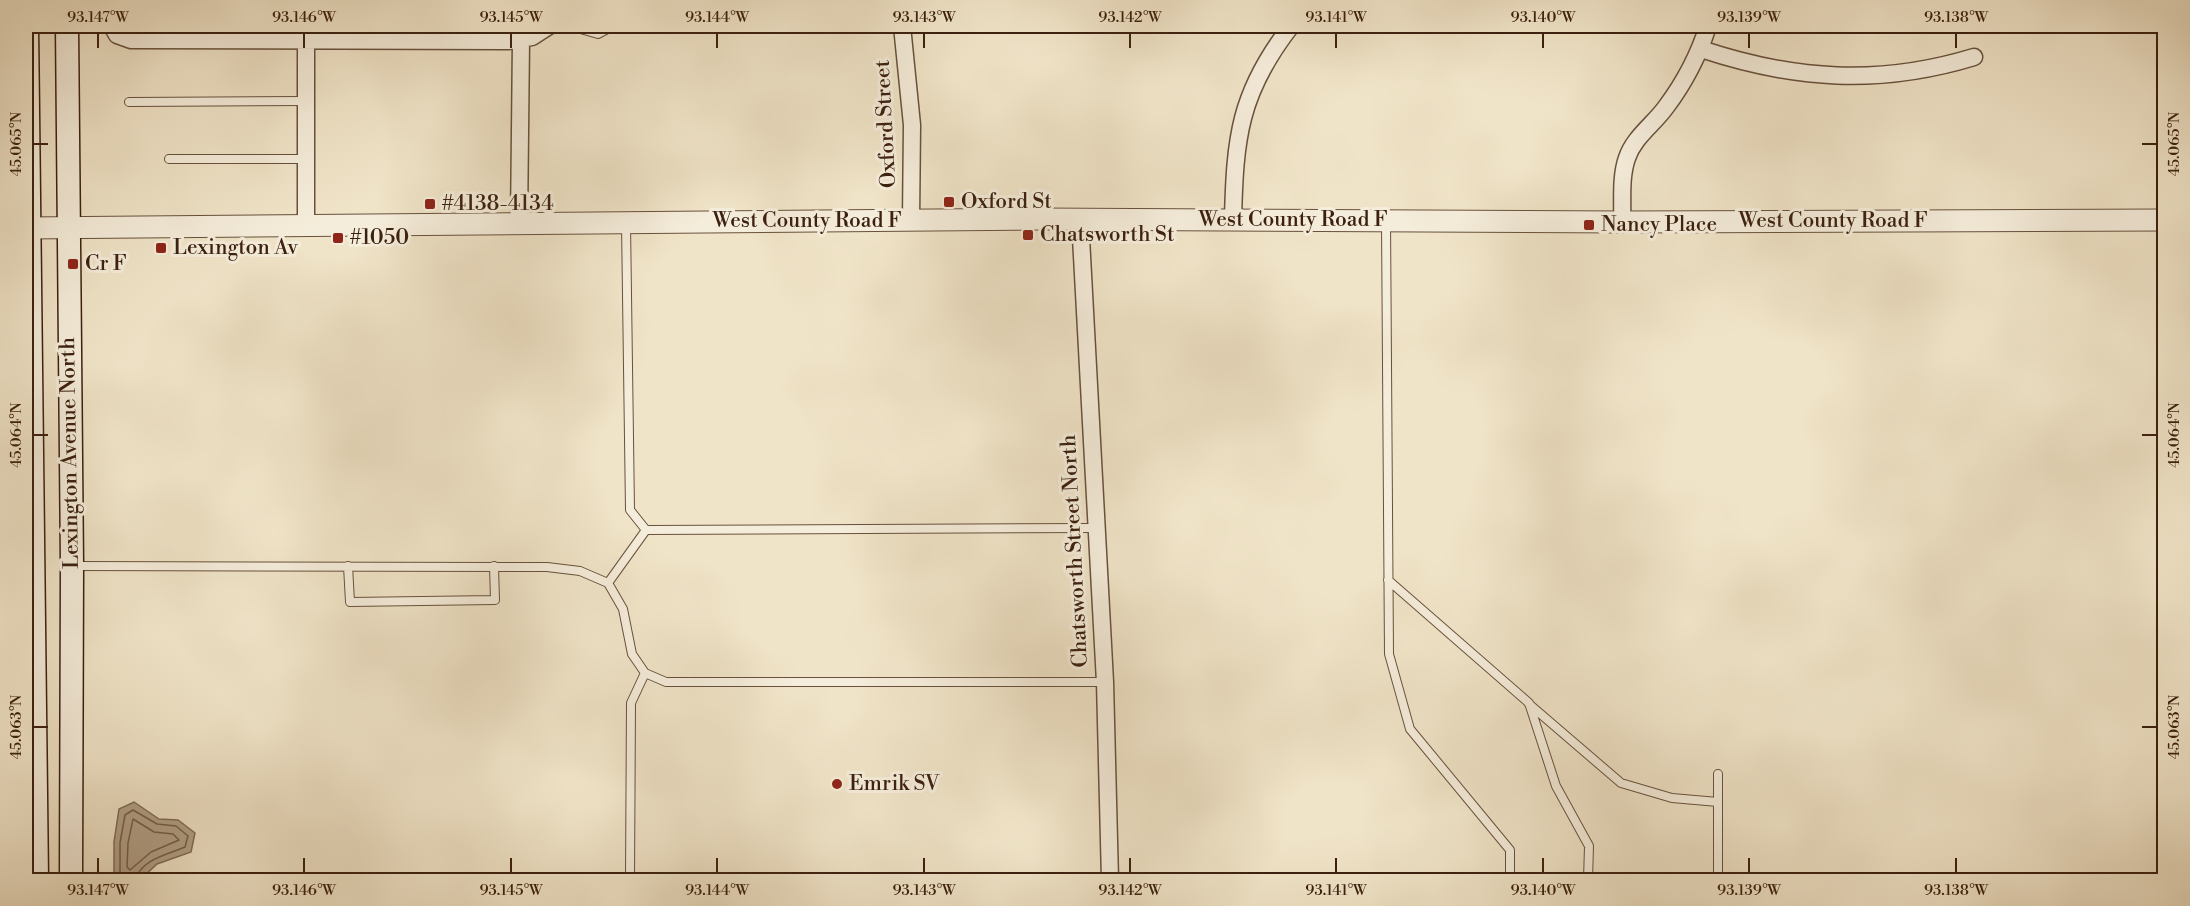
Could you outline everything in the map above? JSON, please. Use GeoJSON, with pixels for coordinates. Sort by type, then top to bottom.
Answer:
{"type":"FeatureCollection","features":[{"type":"Feature","properties":{"kind":"main road","name":"Lexington Avenue North"},"geometry":{"type":"LineString","coordinates":[[27,26],[27,228],[37,880]]}},
{"type":"Feature","properties":{"kind":"main road","name":"Lexington Avenue North"},"geometry":{"type":"LineString","coordinates":[[67,26],[72,566],[71,880]]}},
{"type":"Feature","properties":{"kind":"street"},"geometry":{"type":"LineString","coordinates":[[112,26],[117,34],[130,40],[306,41],[520,40],[532,37],[549,26]]}},
{"type":"Feature","properties":{"kind":"street","name":"Oxford Street"},"geometry":{"type":"LineString","coordinates":[[902,26],[912,125],[911,220]]}},
{"type":"Feature","properties":{"kind":"street"},"geometry":{"type":"LineString","coordinates":[[1233,219],[1235,155],[1240,125],[1249,96],[1263,65],[1291,26]]}},
{"type":"Feature","properties":{"kind":"street"},"geometry":{"type":"LineString","coordinates":[[1622,222],[1623,175],[1627,157],[1636,140],[1666,108],[1701,49],[1708,26]]}},
{"type":"Feature","properties":{"kind":"street"},"geometry":{"type":"LineString","coordinates":[[519,223],[520,40]]}},
{"type":"Feature","properties":{"kind":"street"},"geometry":{"type":"LineString","coordinates":[[306,41],[306,224]]}},
{"type":"Feature","properties":{"kind":"street"},"geometry":{"type":"LineString","coordinates":[[1701,49],[1743,63],[1781,71],[1846,77],[1865,77],[1940,66],[1974,57]]}},
{"type":"Feature","properties":{"kind":"street","name":"West County Road F"},"geometry":{"type":"LineString","coordinates":[[27,228],[1080,219],[1622,222],[2164,220]]}},
{"type":"Feature","properties":{"kind":"street","name":"Chatsworth Street North"},"geometry":{"type":"LineString","coordinates":[[1080,219],[1105,682],[1110,880]]}},
{"type":"Feature","properties":{"kind":"lane"},"geometry":{"type":"LineString","coordinates":[[570,26],[598,34],[613,26]]}},
{"type":"Feature","properties":{"kind":"lane"},"geometry":{"type":"LineString","coordinates":[[129,102],[306,101]]}},
{"type":"Feature","properties":{"kind":"lane"},"geometry":{"type":"LineString","coordinates":[[169,159],[306,159]]}},
{"type":"Feature","properties":{"kind":"lane"},"geometry":{"type":"LineString","coordinates":[[1386,220],[1389,654],[1410,729],[1510,850],[1510,880]]}},
{"type":"Feature","properties":{"kind":"lane"},"geometry":{"type":"LineString","coordinates":[[626,222],[630,510],[646,530]]}},
{"type":"Feature","properties":{"kind":"lane"},"geometry":{"type":"LineString","coordinates":[[646,530],[1097,528]]}},
{"type":"Feature","properties":{"kind":"lane"},"geometry":{"type":"LineString","coordinates":[[608,583],[646,530]]}},
{"type":"Feature","properties":{"kind":"lane"},"geometry":{"type":"LineString","coordinates":[[72,566],[547,567],[580,571],[608,583],[623,609],[632,654],[645,673],[666,682],[1105,682]]}},
{"type":"Feature","properties":{"kind":"lane"},"geometry":{"type":"LineString","coordinates":[[348,566],[350,602],[495,600],[494,566]]}},
{"type":"Feature","properties":{"kind":"lane"},"geometry":{"type":"LineString","coordinates":[[1389,580],[1621,783],[1672,798],[1718,802]]}},
{"type":"Feature","properties":{"kind":"lane"},"geometry":{"type":"LineString","coordinates":[[630,880],[631,703],[645,673]]}},
{"type":"Feature","properties":{"kind":"lane"},"geometry":{"type":"LineString","coordinates":[[1529,704],[1556,786],[1589,846],[1588,880]]}},
{"type":"Feature","properties":{"kind":"lane"},"geometry":{"type":"LineString","coordinates":[[1718,774],[1718,880]]}},
{"type":"Feature","properties":{"kind":"water"},"geometry":{"type":"Polygon","coordinates":[[[134,802],[159,819],[178,820],[195,833],[191,852],[157,864],[140,880],[114,880],[114,842],[119,809],[134,802]]]}},
{"type":"Feature","properties":{"kind":"place","name":"Oxford St"},"geometry":{"type":"Point","coordinates":[949,202]}},
{"type":"Feature","properties":{"kind":"place","name":"#4138-4134"},"geometry":{"type":"Point","coordinates":[430,204]}},
{"type":"Feature","properties":{"kind":"place","name":"Nancy Place"},"geometry":{"type":"Point","coordinates":[1589,225]}},
{"type":"Feature","properties":{"kind":"place","name":"Chatsworth St"},"geometry":{"type":"Point","coordinates":[1028,235]}},
{"type":"Feature","properties":{"kind":"place","name":"#1050"},"geometry":{"type":"Point","coordinates":[338,238]}},
{"type":"Feature","properties":{"kind":"place","name":"Lexington Av"},"geometry":{"type":"Point","coordinates":[161,248]}},
{"type":"Feature","properties":{"kind":"place","name":"Cr F"},"geometry":{"type":"Point","coordinates":[73,264]}},
{"type":"Feature","properties":{"kind":"place","name":"Emrik SV"},"geometry":{"type":"Point","coordinates":[837,784]}}]}
